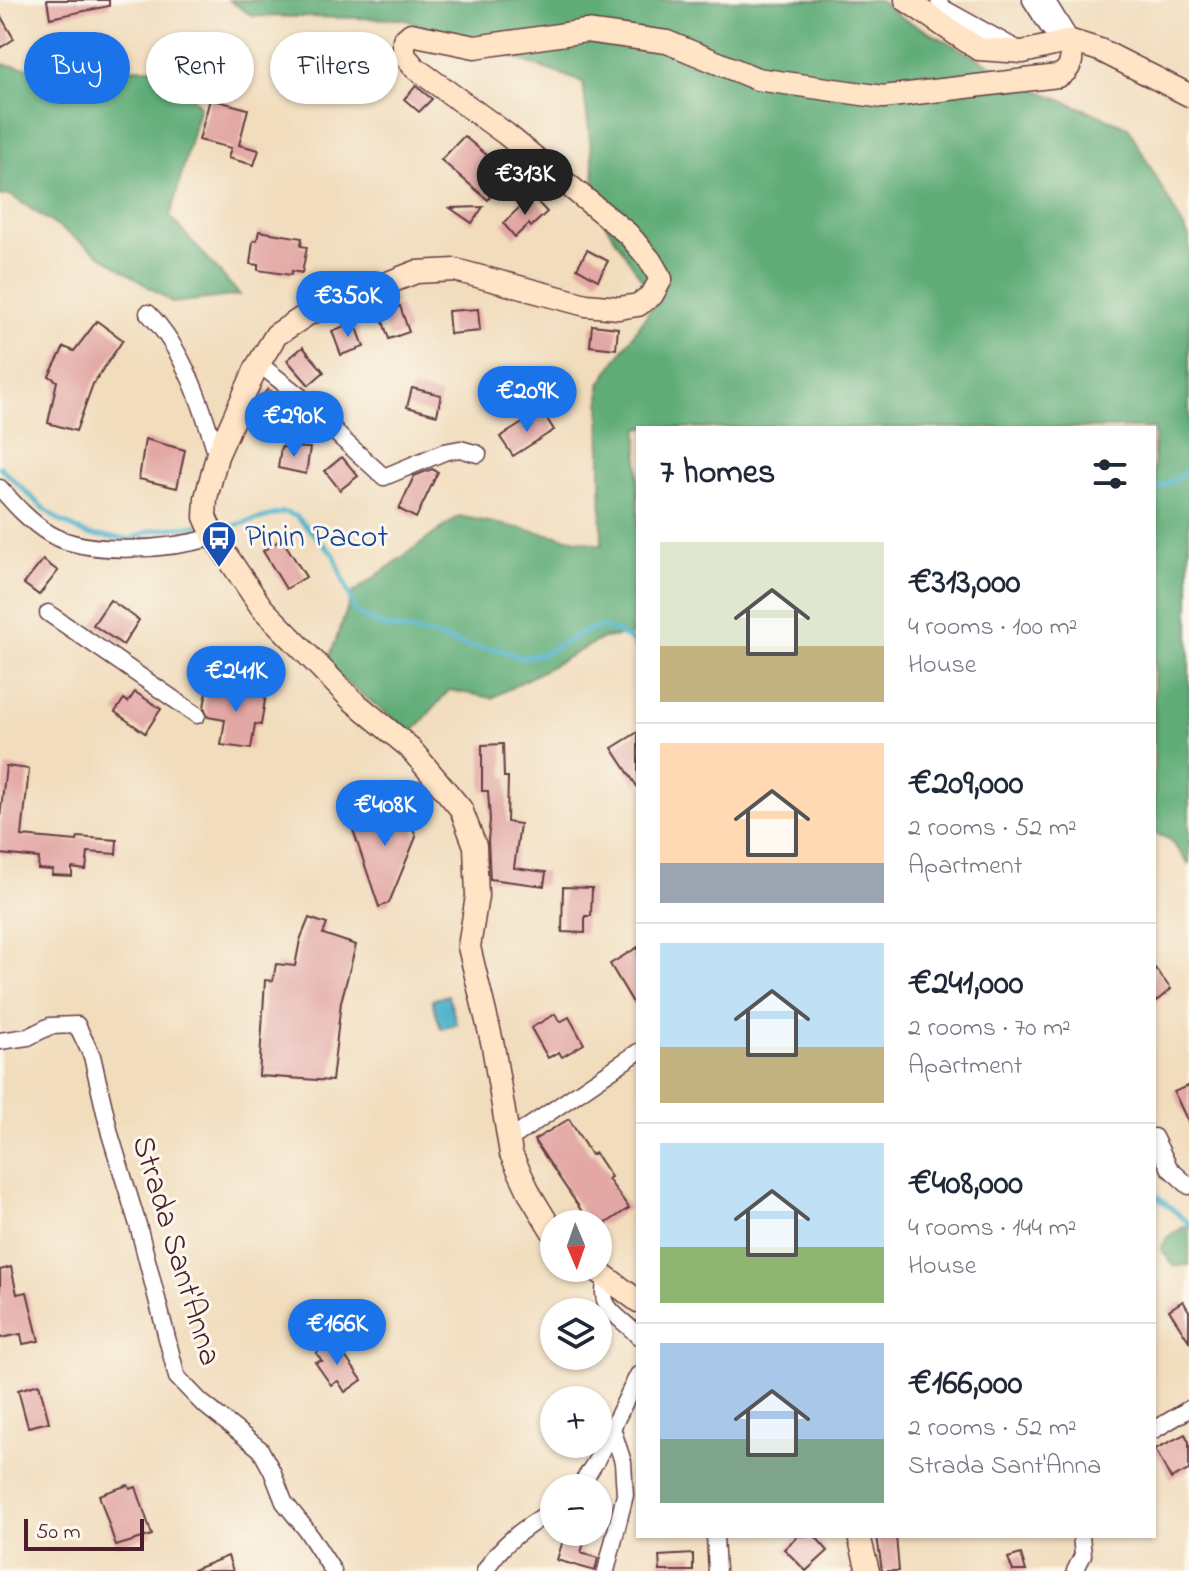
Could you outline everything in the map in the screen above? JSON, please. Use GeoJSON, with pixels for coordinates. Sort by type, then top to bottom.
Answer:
{"type":"FeatureCollection","features":[{"type":"Feature","properties":{"kind":"street"},"geometry":{"type":"LineString","coordinates":[[906,0],[978,49],[1023,52],[1071,41]]}},
{"type":"Feature","properties":{"kind":"street"},"geometry":{"type":"LineString","coordinates":[[939,0],[941,7],[1023,52]]}},
{"type":"Feature","properties":{"kind":"street"},"geometry":{"type":"LineString","coordinates":[[1031,0],[1049,28],[1189,95]]}},
{"type":"Feature","properties":{"kind":"street"},"geometry":{"type":"LineString","coordinates":[[540,1211],[511,1154],[493,1046],[469,947],[477,896],[475,846],[461,809],[409,747],[352,700],[262,608],[210,527],[206,498],[217,456],[258,363],[276,335],[308,314],[416,272],[455,270],[586,305],[619,308],[638,305],[652,295],[661,279],[628,234],[506,134],[415,68],[404,55],[404,40],[411,34],[475,47],[586,31],[667,42],[757,79],[883,97],[1065,73],[1072,61],[1071,41],[1046,0]]}},
{"type":"Feature","properties":{"kind":"street"},"geometry":{"type":"LineString","coordinates":[[148,313],[158,322],[180,360],[199,402],[217,456]]}},
{"type":"Feature","properties":{"kind":"street"},"geometry":{"type":"LineString","coordinates":[[258,363],[321,413],[340,437],[384,477],[444,452],[460,449],[478,454]]}},
{"type":"Feature","properties":{"kind":"street"},"geometry":{"type":"LineString","coordinates":[[0,488],[23,513],[52,535],[95,547],[171,546],[210,527]]}},
{"type":"Feature","properties":{"kind":"street"},"geometry":{"type":"LineString","coordinates":[[48,613],[197,715]]}},
{"type":"Feature","properties":{"kind":"street","name":"Strada Sant'Anna"},"geometry":{"type":"LineString","coordinates":[[0,1041],[28,1037],[50,1026],[77,1025],[92,1056],[110,1134],[138,1225],[177,1377],[201,1402],[260,1449],[284,1502],[333,1571]]}},
{"type":"Feature","properties":{"kind":"street"},"geometry":{"type":"LineString","coordinates":[[509,1140],[636,1053]]}},
{"type":"Feature","properties":{"kind":"street"},"geometry":{"type":"LineString","coordinates":[[1156,1141],[1170,1169],[1189,1186]]}},
{"type":"Feature","properties":{"kind":"street"},"geometry":{"type":"LineString","coordinates":[[601,1282],[603,1300],[609,1310],[636,1334]]}},
{"type":"Feature","properties":{"kind":"street"},"geometry":{"type":"LineString","coordinates":[[612,1282],[636,1300]]}},
{"type":"Feature","properties":{"kind":"street"},"geometry":{"type":"LineString","coordinates":[[606,1571],[625,1495],[623,1462],[612,1428],[636,1379]]}},
{"type":"Feature","properties":{"kind":"street"},"geometry":{"type":"LineString","coordinates":[[1156,1429],[1189,1409]]}},
{"type":"Feature","properties":{"kind":"street"},"geometry":{"type":"LineString","coordinates":[[485,1571],[496,1552],[510,1538],[540,1518]]}},
{"type":"Feature","properties":{"kind":"street"},"geometry":{"type":"LineString","coordinates":[[715,1538],[717,1571]]}},
{"type":"Feature","properties":{"kind":"street"},"geometry":{"type":"LineString","coordinates":[[860,1538],[868,1571]]}},
{"type":"Feature","properties":{"kind":"street"},"geometry":{"type":"LineString","coordinates":[[1075,1571],[1083,1555],[1081,1538]]}},
{"type":"Feature","properties":{"kind":"green space"},"geometry":{"type":"Polygon","coordinates":[[[229,0],[879,0],[902,18],[1040,91],[1128,127],[1189,237],[1189,864],[1169,839],[1156,834],[1156,426],[636,426],[636,634],[603,638],[492,698],[449,690],[412,733],[326,667],[353,593],[459,516],[602,545],[600,384],[656,301],[599,214],[583,82],[403,19],[252,16],[229,0]]]}},
{"type":"Feature","properties":{"kind":"green space"},"geometry":{"type":"Polygon","coordinates":[[[0,64],[24,67],[24,104],[130,104],[130,68],[146,68],[146,104],[200,106],[170,217],[240,295],[173,303],[10,195],[0,196],[0,64]]]}},
{"type":"Feature","properties":{"kind":"green space"},"geometry":{"type":"Polygon","coordinates":[[[1189,1223],[1189,1265],[1174,1266],[1161,1249],[1166,1239],[1189,1223]]]}},
{"type":"Feature","properties":{"kind":"water"},"geometry":{"type":"Polygon","coordinates":[[[448,995],[457,1024],[441,1029],[432,1000],[448,995]]]}},
{"type":"Feature","properties":{"kind":"building"},"geometry":{"type":"Polygon","coordinates":[[[47,0],[109,0],[109,6],[50,18],[47,0]]]}},
{"type":"Feature","properties":{"kind":"building"},"geometry":{"type":"Polygon","coordinates":[[[0,15],[14,39],[0,48],[0,15]]]}},
{"type":"Feature","properties":{"kind":"building"},"geometry":{"type":"Polygon","coordinates":[[[416,86],[432,99],[419,112],[404,99],[416,86]]]}},
{"type":"Feature","properties":{"kind":"building"},"geometry":{"type":"Polygon","coordinates":[[[209,104],[229,104],[248,109],[239,145],[259,150],[254,165],[228,158],[231,148],[199,140],[209,104]]]}},
{"type":"Feature","properties":{"kind":"building"},"geometry":{"type":"Polygon","coordinates":[[[464,136],[507,172],[488,200],[441,160],[464,136]]]}},
{"type":"Feature","properties":{"kind":"building"},"geometry":{"type":"Polygon","coordinates":[[[532,196],[547,212],[515,237],[503,223],[532,196]]]}},
{"type":"Feature","properties":{"kind":"building"},"geometry":{"type":"Polygon","coordinates":[[[483,207],[472,223],[450,208],[483,207]]]}},
{"type":"Feature","properties":{"kind":"building"},"geometry":{"type":"Polygon","coordinates":[[[259,231],[302,238],[301,246],[307,247],[302,273],[292,271],[291,275],[258,270],[258,265],[250,264],[253,241],[257,240],[259,231]]]}},
{"type":"Feature","properties":{"kind":"building"},"geometry":{"type":"Polygon","coordinates":[[[587,250],[608,261],[598,280],[577,268],[587,250]]]}},
{"type":"Feature","properties":{"kind":"building"},"geometry":{"type":"Polygon","coordinates":[[[400,306],[409,332],[389,339],[380,313],[400,306]]]}},
{"type":"Feature","properties":{"kind":"building"},"geometry":{"type":"Polygon","coordinates":[[[478,309],[480,331],[450,334],[448,311],[478,309]]]}},
{"type":"Feature","properties":{"kind":"building"},"geometry":{"type":"Polygon","coordinates":[[[97,321],[123,340],[93,384],[76,431],[48,423],[57,381],[49,376],[64,347],[74,351],[97,321]]]}},
{"type":"Feature","properties":{"kind":"building"},"geometry":{"type":"Polygon","coordinates":[[[355,322],[364,347],[341,355],[332,331],[355,322]]]}},
{"type":"Feature","properties":{"kind":"building"},"geometry":{"type":"Polygon","coordinates":[[[592,325],[618,328],[616,349],[590,346],[592,325]]]}},
{"type":"Feature","properties":{"kind":"building"},"geometry":{"type":"Polygon","coordinates":[[[303,347],[324,372],[309,385],[287,360],[303,347]]]}},
{"type":"Feature","properties":{"kind":"building"},"geometry":{"type":"Polygon","coordinates":[[[412,388],[441,395],[437,415],[407,407],[412,388]]]}},
{"type":"Feature","properties":{"kind":"building"},"geometry":{"type":"Polygon","coordinates":[[[268,389],[289,405],[277,421],[256,405],[268,389]]]}},
{"type":"Feature","properties":{"kind":"building"},"geometry":{"type":"Polygon","coordinates":[[[542,411],[554,430],[513,456],[500,437],[542,411]]]}},
{"type":"Feature","properties":{"kind":"building"},"geometry":{"type":"Polygon","coordinates":[[[145,439],[185,450],[177,488],[139,479],[145,439]]]}},
{"type":"Feature","properties":{"kind":"building"},"geometry":{"type":"Polygon","coordinates":[[[281,447],[310,448],[306,474],[278,468],[281,447]]]}},
{"type":"Feature","properties":{"kind":"building"},"geometry":{"type":"Polygon","coordinates":[[[342,457],[358,476],[340,490],[325,471],[342,457]]]}},
{"type":"Feature","properties":{"kind":"building"},"geometry":{"type":"Polygon","coordinates":[[[432,469],[438,472],[416,518],[399,509],[414,476],[432,469]]]}},
{"type":"Feature","properties":{"kind":"building"},"geometry":{"type":"Polygon","coordinates":[[[282,539],[306,577],[286,589],[263,551],[282,539]]]}},
{"type":"Feature","properties":{"kind":"building"},"geometry":{"type":"Polygon","coordinates":[[[43,560],[58,571],[39,595],[24,584],[43,560]]]}},
{"type":"Feature","properties":{"kind":"building"},"geometry":{"type":"Polygon","coordinates":[[[110,600],[139,620],[123,645],[93,625],[110,600]]]}},
{"type":"Feature","properties":{"kind":"building"},"geometry":{"type":"Polygon","coordinates":[[[208,685],[266,694],[261,725],[255,724],[251,749],[221,745],[225,720],[208,717],[204,707],[208,685]]]}},
{"type":"Feature","properties":{"kind":"building"},"geometry":{"type":"Polygon","coordinates":[[[135,692],[161,709],[145,733],[115,712],[124,699],[128,702],[135,692]]]}},
{"type":"Feature","properties":{"kind":"building"},"geometry":{"type":"Polygon","coordinates":[[[636,733],[636,785],[612,748],[636,733]]]}},
{"type":"Feature","properties":{"kind":"building"},"geometry":{"type":"Polygon","coordinates":[[[503,744],[504,777],[508,777],[507,822],[520,824],[514,868],[546,872],[544,886],[490,879],[490,820],[488,791],[482,791],[482,745],[503,744]]]}},
{"type":"Feature","properties":{"kind":"building"},"geometry":{"type":"Polygon","coordinates":[[[6,766],[29,769],[22,836],[77,841],[78,837],[117,840],[116,854],[88,852],[86,870],[72,868],[72,876],[52,875],[53,870],[38,869],[39,858],[0,854],[0,818],[6,766]]]}},
{"type":"Feature","properties":{"kind":"building"},"geometry":{"type":"Polygon","coordinates":[[[405,803],[416,837],[389,903],[379,907],[350,821],[405,803]]]}},
{"type":"Feature","properties":{"kind":"building"},"geometry":{"type":"Polygon","coordinates":[[[563,887],[592,888],[591,916],[585,916],[585,933],[562,932],[563,887]]]}},
{"type":"Feature","properties":{"kind":"building"},"geometry":{"type":"Polygon","coordinates":[[[309,918],[327,924],[323,934],[356,945],[341,1002],[332,1081],[259,1076],[265,980],[273,981],[276,964],[295,966],[300,940],[309,918]]]}},
{"type":"Feature","properties":{"kind":"building"},"geometry":{"type":"Polygon","coordinates":[[[636,948],[636,1008],[610,964],[636,948]]]}},
{"type":"Feature","properties":{"kind":"building"},"geometry":{"type":"Polygon","coordinates":[[[1156,970],[1171,989],[1156,1001],[1156,970]]]}},
{"type":"Feature","properties":{"kind":"building"},"geometry":{"type":"Polygon","coordinates":[[[555,1014],[560,1022],[569,1017],[584,1044],[562,1057],[559,1052],[548,1058],[531,1028],[555,1014]]]}},
{"type":"Feature","properties":{"kind":"building"},"geometry":{"type":"Polygon","coordinates":[[[1189,1085],[1189,1124],[1174,1092],[1189,1085]]]}},
{"type":"Feature","properties":{"kind":"building"},"geometry":{"type":"Polygon","coordinates":[[[569,1119],[591,1155],[595,1153],[611,1177],[608,1179],[629,1208],[612,1219],[612,1210],[581,1210],[534,1140],[569,1119]]]}},
{"type":"Feature","properties":{"kind":"building"},"geometry":{"type":"Polygon","coordinates":[[[11,1267],[17,1294],[27,1292],[39,1341],[23,1344],[21,1334],[0,1338],[0,1270],[11,1267]]]}},
{"type":"Feature","properties":{"kind":"building"},"geometry":{"type":"Polygon","coordinates":[[[1183,1301],[1189,1311],[1189,1341],[1169,1310],[1183,1301]]]}},
{"type":"Feature","properties":{"kind":"building"},"geometry":{"type":"Polygon","coordinates":[[[334,1341],[362,1380],[345,1392],[338,1381],[331,1385],[315,1362],[322,1361],[316,1353],[334,1341]]]}},
{"type":"Feature","properties":{"kind":"building"},"geometry":{"type":"Polygon","coordinates":[[[39,1384],[49,1422],[28,1427],[18,1390],[39,1384]]]}},
{"type":"Feature","properties":{"kind":"building"},"geometry":{"type":"Polygon","coordinates":[[[1185,1434],[1189,1442],[1189,1470],[1171,1479],[1156,1448],[1185,1434]]]}},
{"type":"Feature","properties":{"kind":"building"},"geometry":{"type":"Polygon","coordinates":[[[128,1485],[130,1489],[136,1487],[152,1535],[116,1546],[99,1495],[128,1485]]]}},
{"type":"Feature","properties":{"kind":"building"},"geometry":{"type":"Polygon","coordinates":[[[796,1538],[817,1538],[828,1551],[806,1571],[784,1549],[796,1538]]]}},
{"type":"Feature","properties":{"kind":"building"},"geometry":{"type":"Polygon","coordinates":[[[877,1538],[896,1538],[899,1571],[882,1571],[877,1538]]]}},
{"type":"Feature","properties":{"kind":"building"},"geometry":{"type":"Polygon","coordinates":[[[561,1546],[583,1546],[581,1553],[598,1558],[595,1571],[557,1560],[561,1546]]]}},
{"type":"Feature","properties":{"kind":"building"},"geometry":{"type":"Polygon","coordinates":[[[693,1554],[693,1571],[660,1571],[659,1556],[693,1554]]]}},
{"type":"Feature","properties":{"kind":"building"},"geometry":{"type":"Polygon","coordinates":[[[1021,1554],[1026,1571],[1013,1571],[1008,1558],[1021,1554]]]}},
{"type":"Feature","properties":{"kind":"building"},"geometry":{"type":"Polygon","coordinates":[[[228,1556],[233,1571],[193,1571],[193,1570],[228,1556]]]}},
{"type":"Feature","properties":{"kind":"waterway"},"geometry":{"type":"LineString","coordinates":[[0,467],[59,520],[88,535],[130,539],[153,530],[200,525]]}},
{"type":"Feature","properties":{"kind":"waterway"},"geometry":{"type":"LineString","coordinates":[[1156,490],[1189,468]]}},
{"type":"Feature","properties":{"kind":"waterway"},"geometry":{"type":"LineString","coordinates":[[218,527],[225,528],[284,512],[296,516],[334,555],[356,613],[383,626],[435,636],[469,647],[501,650],[520,658],[545,653],[583,632],[601,627],[631,640],[636,646]]}},
{"type":"Feature","properties":{"kind":"waterway"},"geometry":{"type":"LineString","coordinates":[[1156,1196],[1189,1223]]}},
{"type":"Feature","properties":{"kind":"place","name":"Pinin Pacot"},"geometry":{"type":"Point","coordinates":[219,569]}}]}
